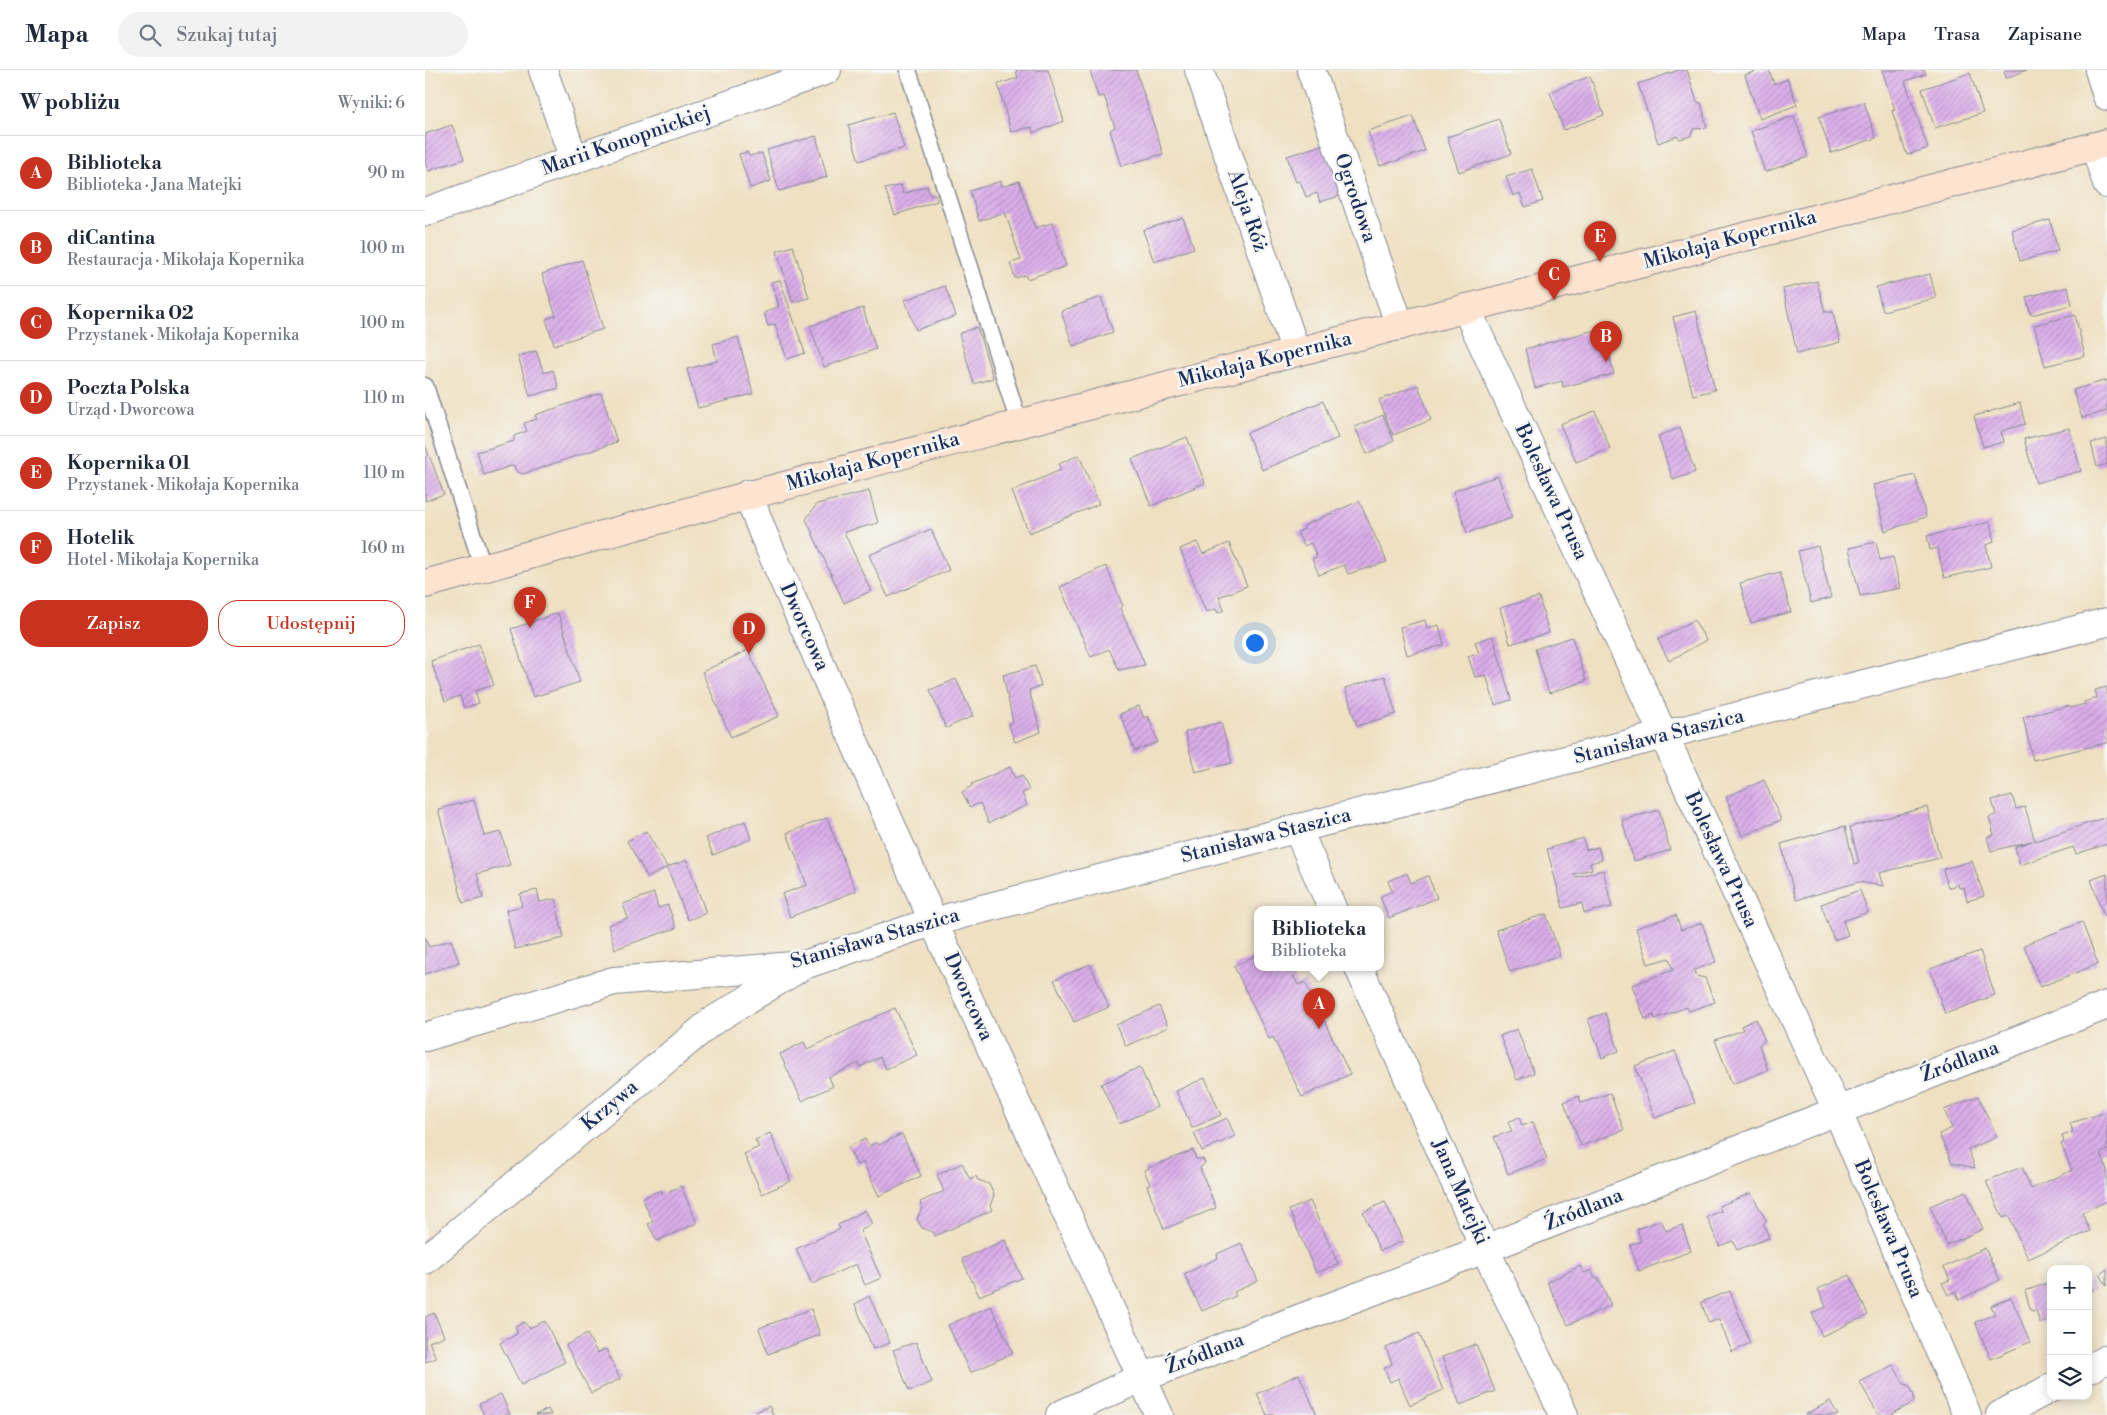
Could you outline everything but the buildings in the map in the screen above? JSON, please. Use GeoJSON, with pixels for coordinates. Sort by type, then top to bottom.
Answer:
{"type":"FeatureCollection","features":[{"type":"Feature","properties":{"kind":"street"},"geometry":{"type":"LineString","coordinates":[[543,70],[574,160]]}},
{"type":"Feature","properties":{"kind":"street","name":"Marii Konopnickiej"},"geometry":{"type":"LineString","coordinates":[[425,212],[827,70]]}},
{"type":"Feature","properties":{"kind":"street","name":"Aleja Róż"},"geometry":{"type":"LineString","coordinates":[[1199,70],[1296,352]]}},
{"type":"Feature","properties":{"kind":"street","name":"Ogrodowa"},"geometry":{"type":"LineString","coordinates":[[1311,70],[1400,326]]}},
{"type":"Feature","properties":{"kind":"street"},"geometry":{"type":"LineString","coordinates":[[2099,70],[2107,96]]}},
{"type":"Feature","properties":{"kind":"street"},"geometry":{"type":"LineString","coordinates":[[2101,144],[2107,184]]}},
{"type":"Feature","properties":{"kind":"street","name":"Mikołaja Kopernika"},"geometry":{"type":"LineString","coordinates":[[425,584],[748,494],[2101,144]]}},
{"type":"Feature","properties":{"kind":"street","name":"Bolesława Prusa"},"geometry":{"type":"LineString","coordinates":[[1466,308],[1837,1110],[1967,1415]]}},
{"type":"Feature","properties":{"kind":"street","name":"Dworcowa"},"geometry":{"type":"LineString","coordinates":[[748,494],[763,533],[933,921],[1159,1415]]}},
{"type":"Feature","properties":{"kind":"street","name":"Stanisława Staszica"},"geometry":{"type":"LineString","coordinates":[[425,1037],[615,981],[804,965],[933,921],[2107,622]]}},
{"type":"Feature","properties":{"kind":"street"},"geometry":{"type":"LineString","coordinates":[[1297,828],[1331,906]]}},
{"type":"Feature","properties":{"kind":"street","name":"Krzywa"},"geometry":{"type":"LineString","coordinates":[[425,1260],[711,1022],[804,965]]}},
{"type":"Feature","properties":{"kind":"street","name":"Jana Matejki"},"geometry":{"type":"LineString","coordinates":[[1360,971],[1485,1249],[1564,1415]]}},
{"type":"Feature","properties":{"kind":"street","name":"Źródlana"},"geometry":{"type":"LineString","coordinates":[[1060,1415],[1141,1378],[1485,1249],[2107,1005]]}},
{"type":"Feature","properties":{"kind":"street"},"geometry":{"type":"LineString","coordinates":[[2092,1367],[2107,1359]]}},
{"type":"Feature","properties":{"kind":"street"},"geometry":{"type":"LineString","coordinates":[[2000,1415],[2047,1390]]}},
{"type":"Feature","properties":{"kind":"lane"},"geometry":{"type":"LineString","coordinates":[[908,70],[1019,423]]}},
{"type":"Feature","properties":{"kind":"lane"},"geometry":{"type":"LineString","coordinates":[[425,386],[483,568]]}},
{"type":"Feature","properties":{"kind":"place","name":"Kopernika 01"},"geometry":{"type":"Point","coordinates":[1600,262]}},
{"type":"Feature","properties":{"kind":"place","name":"Kopernika 02"},"geometry":{"type":"Point","coordinates":[1554,300]}},
{"type":"Feature","properties":{"kind":"place","name":"diCantina"},"geometry":{"type":"Point","coordinates":[1606,362]}},
{"type":"Feature","properties":{"kind":"place","name":"Hotelik"},"geometry":{"type":"Point","coordinates":[530,628]}},
{"type":"Feature","properties":{"kind":"place","name":"Poczta Polska"},"geometry":{"type":"Point","coordinates":[749,654]}},
{"type":"Feature","properties":{"kind":"place","name":"Biblioteka"},"geometry":{"type":"Point","coordinates":[1319,1029]}}]}
